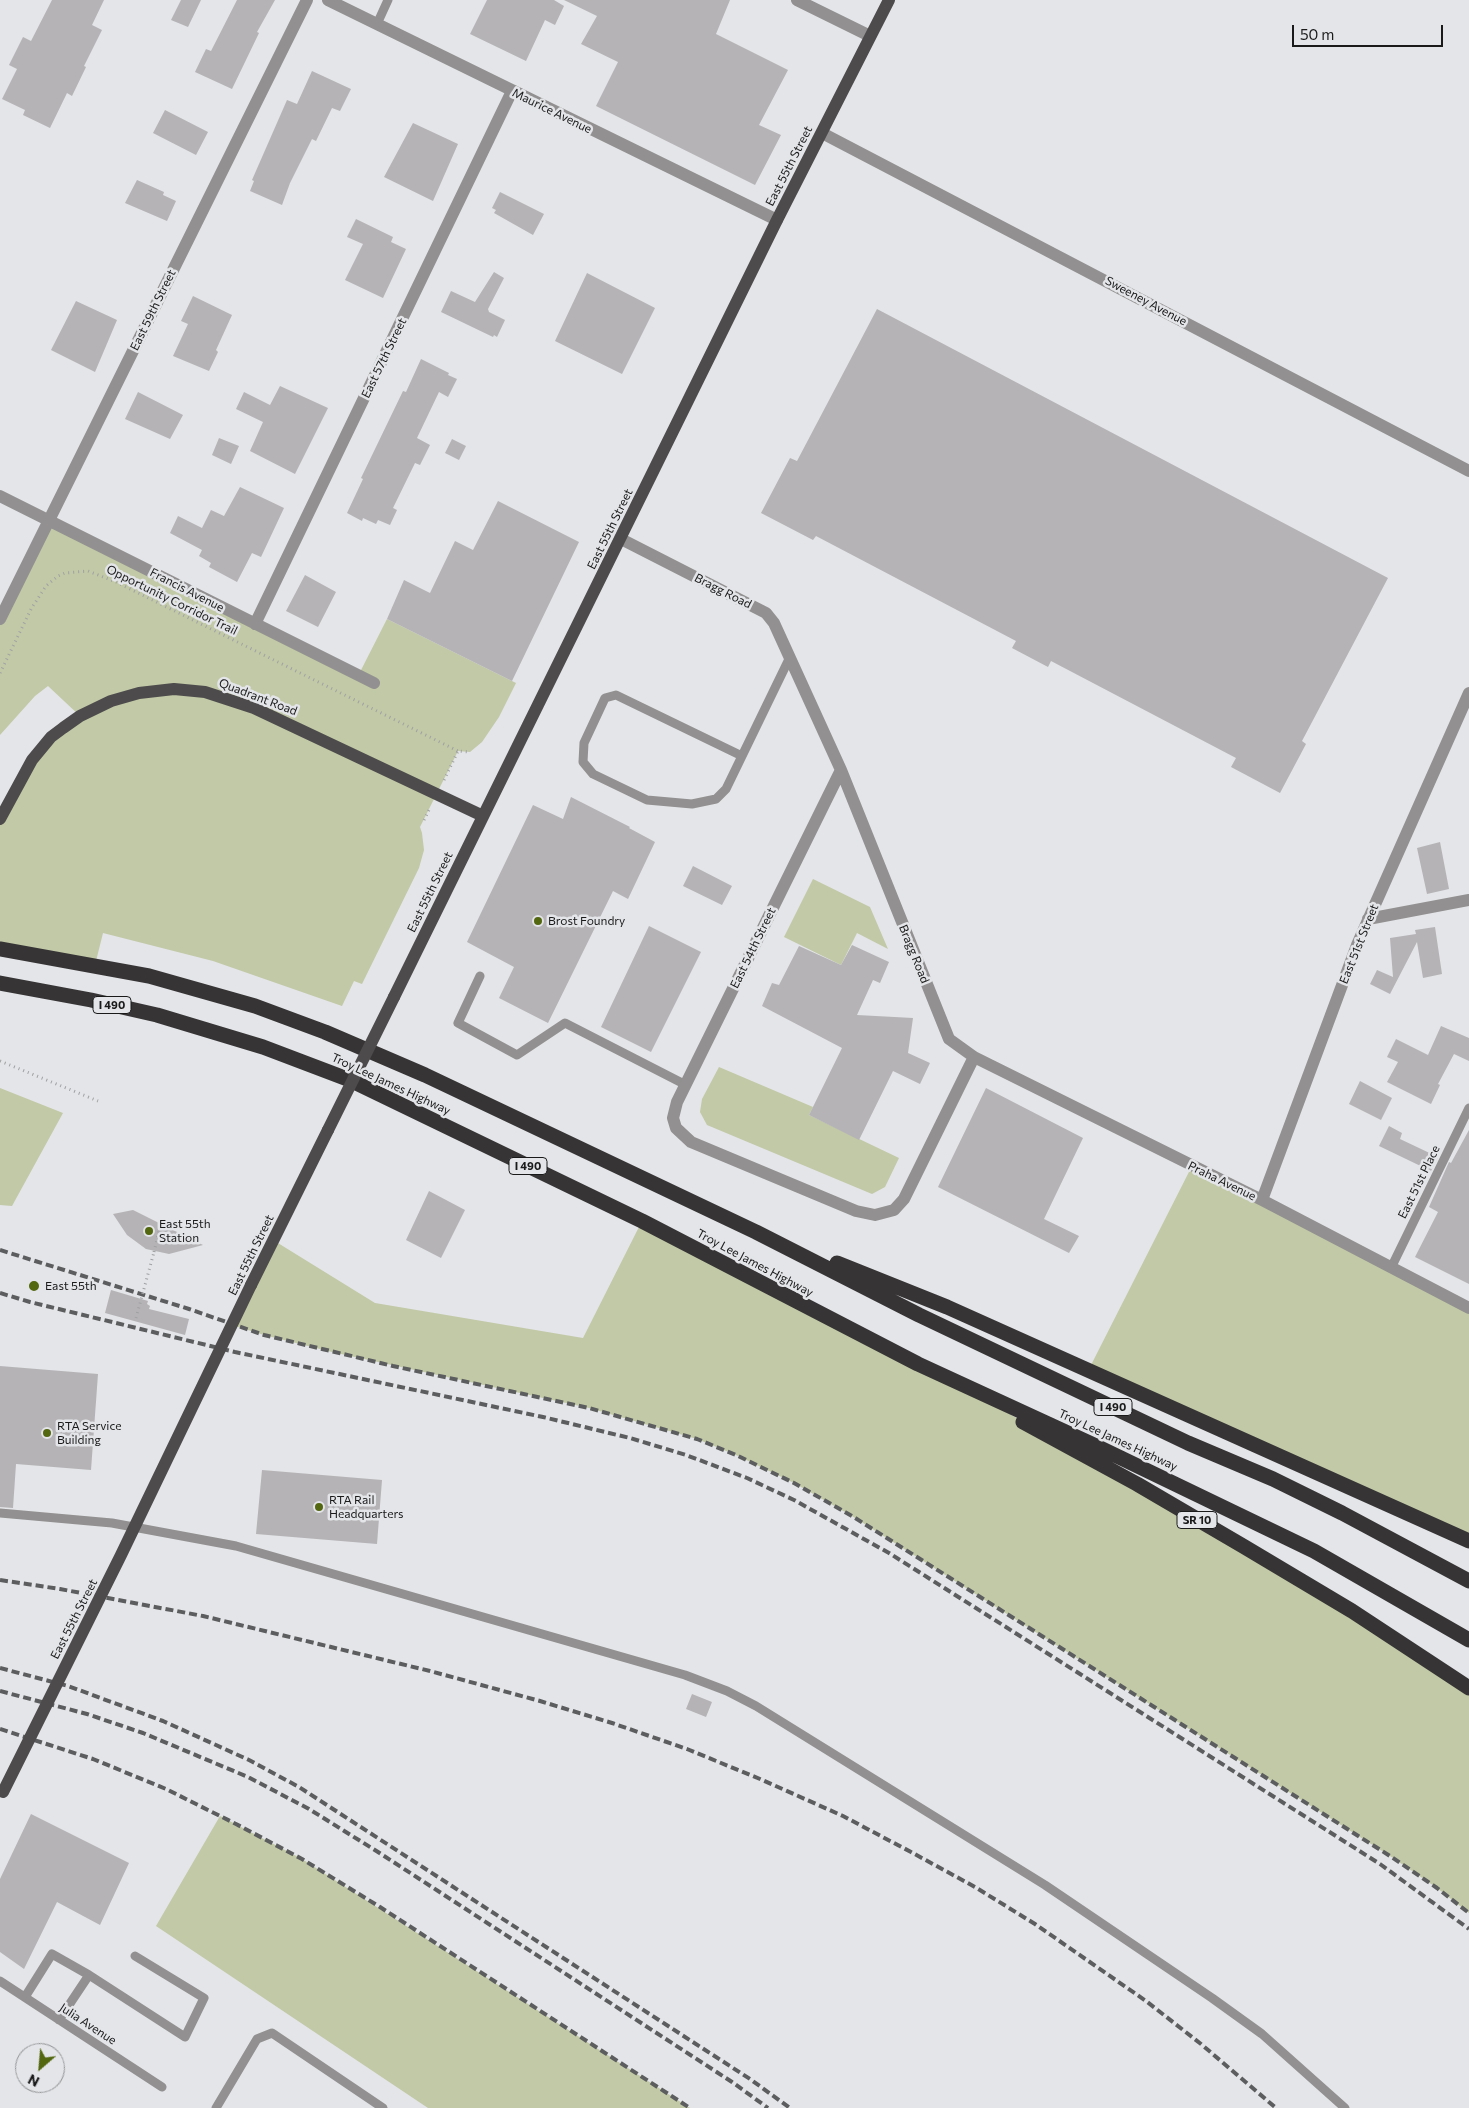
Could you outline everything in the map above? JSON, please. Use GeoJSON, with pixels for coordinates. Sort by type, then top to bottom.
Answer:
{"type":"FeatureCollection","features":[{"type":"Feature","properties":{"kind":"highway","name":"Troy Lee James Highway"},"geometry":{"type":"LineString","coordinates":[[0,949],[149,976],[255,1006],[325,1032],[425,1076],[756,1232],[919,1315],[1188,1443],[1273,1479],[1342,1513],[1469,1581]]}},
{"type":"Feature","properties":{"kind":"highway","name":"Troy Lee James Highway"},"geometry":{"type":"LineString","coordinates":[[0,983],[91,1000],[157,1015],[230,1037],[330,1071],[642,1221],[918,1364],[1094,1445],[1314,1551],[1469,1640]]}},
{"type":"Feature","properties":{"kind":"highway"},"geometry":{"type":"LineString","coordinates":[[756,1232],[947,1307],[1469,1541]]}},
{"type":"Feature","properties":{"kind":"highway","name":"SR 10"},"geometry":{"type":"LineString","coordinates":[[918,1364],[1137,1484],[1243,1546],[1352,1611],[1469,1688]]}},
{"type":"Feature","properties":{"kind":"main road","name":"East 55th Street"},"geometry":{"type":"LineString","coordinates":[[2,1795],[121,1555],[251,1285],[621,539],[776,220],[889,0]]}},
{"type":"Feature","properties":{"kind":"main road","name":"Quadrant Road"},"geometry":{"type":"LineString","coordinates":[[0,818],[32,760],[51,737],[63,728],[80,716],[111,701],[139,693],[174,689],[205,692],[254,708],[483,816]]}},
{"type":"Feature","properties":{"kind":"street","name":"East 59th Street"},"geometry":{"type":"LineString","coordinates":[[0,619],[307,0]]}},
{"type":"Feature","properties":{"kind":"street","name":"Maurice Avenue"},"geometry":{"type":"LineString","coordinates":[[328,0],[776,220]]}},
{"type":"Feature","properties":{"kind":"street"},"geometry":{"type":"LineString","coordinates":[[797,0],[870,36]]}},
{"type":"Feature","properties":{"kind":"street","name":"East 57th Street"},"geometry":{"type":"LineString","coordinates":[[255,624],[512,91]]}},
{"type":"Feature","properties":{"kind":"street","name":"Sweeney Avenue"},"geometry":{"type":"LineString","coordinates":[[822,133],[1469,470]]}},
{"type":"Feature","properties":{"kind":"street","name":"Francis Avenue"},"geometry":{"type":"LineString","coordinates":[[0,496],[374,683]]}},
{"type":"Feature","properties":{"kind":"street","name":"Bragg Road"},"geometry":{"type":"LineString","coordinates":[[621,539],[766,613],[774,623],[841,770],[948,1039],[974,1057]]}},
{"type":"Feature","properties":{"kind":"street","name":"East 51st Street"},"geometry":{"type":"LineString","coordinates":[[1262,1200],[1368,919],[1469,693]]}},
{"type":"Feature","properties":{"kind":"street","name":"East 54th Street"},"geometry":{"type":"LineString","coordinates":[[841,770],[677,1102],[673,1118],[676,1128],[692,1142],[856,1211],[875,1215],[894,1210],[904,1199],[974,1057]]}},
{"type":"Feature","properties":{"kind":"street"},"geometry":{"type":"LineString","coordinates":[[1368,919],[1469,900]]}},
{"type":"Feature","properties":{"kind":"street","name":"Praha Avenue"},"geometry":{"type":"LineString","coordinates":[[974,1057],[1262,1200],[1469,1308]]}},
{"type":"Feature","properties":{"kind":"lane"},"geometry":{"type":"LineString","coordinates":[[377,24],[388,0]]}},
{"type":"Feature","properties":{"kind":"lane"},"geometry":{"type":"LineString","coordinates":[[742,756],[616,695],[605,698],[584,743],[583,762],[593,774],[647,800],[692,804],[716,799],[726,789],[742,756],[790,657]]}},
{"type":"Feature","properties":{"kind":"lane"},"geometry":{"type":"LineString","coordinates":[[480,976],[458,1023],[517,1055],[565,1022],[686,1085]]}},
{"type":"Feature","properties":{"kind":"lane","name":"East 51st Place"},"geometry":{"type":"LineString","coordinates":[[1391,1268],[1469,1108]]}},
{"type":"Feature","properties":{"kind":"lane"},"geometry":{"type":"LineString","coordinates":[[0,1513],[112,1523],[236,1546],[676,1672],[727,1691],[756,1706],[1028,1874],[1092,1916],[1242,2019],[1345,2108]]}},
{"type":"Feature","properties":{"kind":"lane"},"geometry":{"type":"LineString","coordinates":[[25,1998],[52,1954],[185,2037],[204,1998],[135,1956]]}},
{"type":"Feature","properties":{"kind":"lane"},"geometry":{"type":"LineString","coordinates":[[59,2020],[89,1976]]}},
{"type":"Feature","properties":{"kind":"lane","name":"Julia Avenue"},"geometry":{"type":"LineString","coordinates":[[0,1981],[162,2088]]}},
{"type":"Feature","properties":{"kind":"lane"},"geometry":{"type":"LineString","coordinates":[[216,2108],[257,2039],[272,2033],[383,2108]]}},
{"type":"Feature","properties":{"kind":"path","name":"Opportunity Corridor Trail"},"geometry":{"type":"LineString","coordinates":[[0,673],[31,609],[46,586],[65,573],[88,571],[116,582],[458,751]]}},
{"type":"Feature","properties":{"kind":"path"},"geometry":{"type":"LineString","coordinates":[[451,767],[458,751],[470,752]]}},
{"type":"Feature","properties":{"kind":"path"},"geometry":{"type":"LineString","coordinates":[[0,1061],[98,1101]]}},
{"type":"Feature","properties":{"kind":"path"},"geometry":{"type":"LineString","coordinates":[[136,1318],[161,1222]]}},
{"type":"Feature","properties":{"kind":"green space"},"geometry":{"type":"Polygon","coordinates":[[[49,520],[358,676],[387,619],[516,683],[499,717],[482,742],[470,752],[458,751],[420,827],[424,850],[419,868],[362,984],[354,981],[342,1006],[213,961],[103,933],[95,965],[0,949],[0,819],[23,774],[80,716],[48,686],[35,696],[0,735],[0,619],[49,520]]]}},
{"type":"Feature","properties":{"kind":"green space"},"geometry":{"type":"Polygon","coordinates":[[[813,879],[870,907],[888,949],[857,933],[841,965],[784,937],[813,879]]]}},
{"type":"Feature","properties":{"kind":"green space"},"geometry":{"type":"Polygon","coordinates":[[[719,1067],[813,1107],[809,1115],[899,1158],[885,1187],[872,1194],[707,1125],[700,1112],[702,1099],[719,1067]]]}},
{"type":"Feature","properties":{"kind":"green space"},"geometry":{"type":"Polygon","coordinates":[[[0,1088],[63,1113],[12,1206],[0,1205],[0,1088]]]}},
{"type":"Feature","properties":{"kind":"green space"},"geometry":{"type":"Polygon","coordinates":[[[1192,1166],[1469,1308],[1469,1541],[1089,1369],[1192,1166]]]}},
{"type":"Feature","properties":{"kind":"green space"},"geometry":{"type":"Polygon","coordinates":[[[642,1221],[918,1364],[1137,1484],[1469,1688],[1469,1913],[1437,1888],[1390,1856],[852,1516],[794,1483],[736,1455],[697,1439],[589,1408],[332,1352],[232,1325],[273,1240],[375,1303],[583,1338],[642,1221]]]}},
{"type":"Feature","properties":{"kind":"green space"},"geometry":{"type":"Polygon","coordinates":[[[220,1816],[302,1859],[690,2108],[428,2108],[156,1926],[220,1816]]]}},
{"type":"Feature","properties":{"kind":"building"},"geometry":{"type":"Polygon","coordinates":[[[52,0],[104,0],[92,25],[102,30],[72,96],[67,93],[50,128],[23,115],[25,110],[2,99],[17,69],[9,65],[23,37],[31,41],[52,0]]]}},
{"type":"Feature","properties":{"kind":"building"},"geometry":{"type":"Polygon","coordinates":[[[181,0],[201,0],[188,27],[171,20],[181,0]]]}},
{"type":"Feature","properties":{"kind":"building"},"geometry":{"type":"Polygon","coordinates":[[[237,0],[275,0],[257,32],[259,33],[232,89],[195,72],[206,49],[211,51],[237,0]]]}},
{"type":"Feature","properties":{"kind":"building"},"geometry":{"type":"Polygon","coordinates":[[[487,0],[554,0],[564,6],[555,25],[545,20],[526,61],[470,34],[487,0]]]}},
{"type":"Feature","properties":{"kind":"building"},"geometry":{"type":"Polygon","coordinates":[[[564,0],[730,0],[716,34],[788,70],[759,125],[781,135],[755,185],[596,106],[618,62],[581,44],[597,16],[564,0]]]}},
{"type":"Feature","properties":{"kind":"building"},"geometry":{"type":"Polygon","coordinates":[[[312,71],[351,89],[340,111],[332,108],[316,141],[312,139],[290,183],[282,205],[250,191],[254,181],[252,180],[287,100],[297,104],[312,71]]]}},
{"type":"Feature","properties":{"kind":"building"},"geometry":{"type":"Polygon","coordinates":[[[165,110],[208,132],[196,155],[153,133],[165,110]]]}},
{"type":"Feature","properties":{"kind":"building"},"geometry":{"type":"Polygon","coordinates":[[[413,123],[458,144],[433,201],[384,177],[413,123]]]}},
{"type":"Feature","properties":{"kind":"building"},"geometry":{"type":"Polygon","coordinates":[[[137,180],[164,192],[163,195],[176,201],[167,221],[125,203],[137,180]]]}},
{"type":"Feature","properties":{"kind":"building"},"geometry":{"type":"Polygon","coordinates":[[[500,192],[544,214],[533,235],[494,213],[496,210],[492,208],[500,192]]]}},
{"type":"Feature","properties":{"kind":"building"},"geometry":{"type":"Polygon","coordinates":[[[356,219],[393,237],[391,242],[406,249],[383,298],[345,280],[363,244],[347,237],[356,219]]]}},
{"type":"Feature","properties":{"kind":"building"},"geometry":{"type":"Polygon","coordinates":[[[494,272],[504,278],[488,309],[489,312],[505,320],[497,337],[494,335],[493,337],[441,312],[451,291],[475,302],[494,272]]]}},
{"type":"Feature","properties":{"kind":"building"},"geometry":{"type":"Polygon","coordinates":[[[587,273],[655,308],[622,374],[555,341],[587,273]]]}},
{"type":"Feature","properties":{"kind":"building"},"geometry":{"type":"Polygon","coordinates":[[[193,296],[232,315],[216,350],[218,352],[209,371],[173,356],[188,324],[181,321],[193,296]]]}},
{"type":"Feature","properties":{"kind":"building"},"geometry":{"type":"Polygon","coordinates":[[[76,301],[117,320],[95,372],[51,350],[76,301]]]}},
{"type":"Feature","properties":{"kind":"building"},"geometry":{"type":"Polygon","coordinates":[[[877,309],[1388,578],[1302,741],[1306,744],[1280,793],[1231,767],[1236,758],[1051,661],[1048,667],[1012,648],[1016,641],[816,536],[813,540],[761,513],[790,458],[797,461],[877,309]]]}},
{"type":"Feature","properties":{"kind":"building"},"geometry":{"type":"Polygon","coordinates":[[[421,359],[457,379],[448,397],[439,392],[417,438],[430,445],[420,465],[415,463],[393,508],[397,510],[390,525],[378,520],[376,524],[363,518],[362,521],[347,513],[363,479],[361,478],[403,391],[406,392],[421,359]]]}},
{"type":"Feature","properties":{"kind":"building"},"geometry":{"type":"Polygon","coordinates":[[[280,386],[328,408],[295,474],[250,451],[263,422],[236,409],[244,392],[270,405],[280,386]]]}},
{"type":"Feature","properties":{"kind":"building"},"geometry":{"type":"Polygon","coordinates":[[[138,392],[183,415],[170,439],[125,419],[138,392]]]}},
{"type":"Feature","properties":{"kind":"building"},"geometry":{"type":"Polygon","coordinates":[[[219,438],[239,446],[231,464],[212,455],[219,438]]]}},
{"type":"Feature","properties":{"kind":"building"},"geometry":{"type":"Polygon","coordinates":[[[452,439],[466,446],[459,460],[445,453],[452,439]]]}},
{"type":"Feature","properties":{"kind":"building"},"geometry":{"type":"Polygon","coordinates":[[[240,487],[284,508],[261,557],[252,553],[237,582],[209,567],[211,563],[199,556],[202,550],[170,533],[178,516],[202,528],[211,510],[224,516],[240,487]]]}},
{"type":"Feature","properties":{"kind":"building"},"geometry":{"type":"Polygon","coordinates":[[[498,501],[579,542],[512,681],[387,619],[404,580],[430,593],[455,541],[473,550],[498,501]]]}},
{"type":"Feature","properties":{"kind":"building"},"geometry":{"type":"Polygon","coordinates":[[[305,575],[336,592],[318,627],[286,611],[305,575]]]}},
{"type":"Feature","properties":{"kind":"building","name":"Brost Foundry"},"geometry":{"type":"Polygon","coordinates":[[[571,797],[655,842],[628,899],[613,891],[548,1023],[499,998],[514,967],[467,942],[533,805],[563,819],[571,797]]]}},
{"type":"Feature","properties":{"kind":"building"},"geometry":{"type":"Polygon","coordinates":[[[1440,842],[1449,889],[1427,894],[1417,848],[1440,842]]]}},
{"type":"Feature","properties":{"kind":"building"},"geometry":{"type":"Polygon","coordinates":[[[693,866],[732,886],[722,905],[683,886],[693,866]]]}},
{"type":"Feature","properties":{"kind":"building"},"geometry":{"type":"Polygon","coordinates":[[[649,926],[701,952],[651,1052],[601,1027],[649,926]]]}},
{"type":"Feature","properties":{"kind":"building"},"geometry":{"type":"Polygon","coordinates":[[[1435,927],[1442,974],[1423,978],[1417,942],[1390,994],[1370,984],[1377,970],[1393,977],[1390,938],[1416,934],[1415,930],[1435,927]]]}},
{"type":"Feature","properties":{"kind":"building"},"geometry":{"type":"Polygon","coordinates":[[[852,945],[889,962],[880,983],[873,980],[857,1015],[913,1018],[908,1053],[930,1063],[920,1084],[893,1071],[859,1140],[809,1115],[842,1048],[762,1006],[772,983],[779,985],[799,946],[841,965],[852,945]]]}},
{"type":"Feature","properties":{"kind":"building"},"geometry":{"type":"Polygon","coordinates":[[[1441,1026],[1469,1038],[1469,1061],[1454,1054],[1438,1084],[1440,1085],[1431,1104],[1387,1082],[1398,1062],[1387,1057],[1396,1039],[1428,1055],[1441,1026]]]}},
{"type":"Feature","properties":{"kind":"building"},"geometry":{"type":"Polygon","coordinates":[[[1360,1081],[1392,1098],[1381,1120],[1349,1104],[1360,1081]]]}},
{"type":"Feature","properties":{"kind":"building"},"geometry":{"type":"Polygon","coordinates":[[[986,1088],[1083,1138],[1044,1219],[1079,1236],[1069,1253],[938,1187],[986,1088]]]}},
{"type":"Feature","properties":{"kind":"building"},"geometry":{"type":"Polygon","coordinates":[[[1389,1126],[1402,1133],[1400,1139],[1438,1157],[1431,1171],[1379,1146],[1389,1126]]]}},
{"type":"Feature","properties":{"kind":"building"},"geometry":{"type":"Polygon","coordinates":[[[1469,1130],[1469,1284],[1415,1257],[1438,1212],[1429,1207],[1449,1162],[1451,1163],[1469,1130]]]}},
{"type":"Feature","properties":{"kind":"building"},"geometry":{"type":"Polygon","coordinates":[[[429,1191],[465,1210],[441,1258],[406,1240],[429,1191]]]}},
{"type":"Feature","properties":{"kind":"building","name":"East 55th Station"},"geometry":{"type":"Polygon","coordinates":[[[133,1210],[203,1245],[169,1254],[146,1249],[127,1235],[113,1214],[133,1210]]]}},
{"type":"Feature","properties":{"kind":"building"},"geometry":{"type":"Polygon","coordinates":[[[111,1290],[148,1301],[149,1309],[189,1319],[185,1335],[105,1313],[111,1290]]]}},
{"type":"Feature","properties":{"kind":"building","name":"RTA Service Building"},"geometry":{"type":"Polygon","coordinates":[[[0,1366],[98,1374],[91,1470],[16,1464],[13,1508],[0,1507],[0,1366]]]}},
{"type":"Feature","properties":{"kind":"building","name":"RTA Rail Headquarters"},"geometry":{"type":"Polygon","coordinates":[[[262,1470],[382,1480],[377,1544],[256,1534],[262,1470]]]}},
{"type":"Feature","properties":{"kind":"building"},"geometry":{"type":"Polygon","coordinates":[[[692,1694],[712,1702],[706,1717],[686,1709],[692,1694]]]}},
{"type":"Feature","properties":{"kind":"building"},"geometry":{"type":"Polygon","coordinates":[[[31,1814],[129,1863],[100,1925],[57,1902],[24,1969],[0,1952],[0,1879],[31,1814]]]}},
{"type":"Feature","properties":{"kind":"railway"},"geometry":{"type":"LineString","coordinates":[[0,1250],[189,1309],[264,1335],[393,1366],[589,1408],[697,1439],[736,1455],[794,1483],[852,1516],[1390,1856],[1437,1888],[1469,1913]]}},
{"type":"Feature","properties":{"kind":"railway"},"geometry":{"type":"LineString","coordinates":[[0,1293],[235,1352],[543,1417],[630,1438],[686,1455],[747,1478],[794,1500],[889,1553],[1380,1864],[1469,1929]]}},
{"type":"Feature","properties":{"kind":"railway"},"geometry":{"type":"LineString","coordinates":[[0,1580],[60,1589],[203,1616],[430,1671],[612,1723],[687,1749],[760,1779],[843,1816],[975,1887],[1035,1924],[1146,2001],[1201,2044],[1276,2108]]}},
{"type":"Feature","properties":{"kind":"railway"},"geometry":{"type":"LineString","coordinates":[[0,1668],[68,1686],[163,1721],[249,1760],[299,1787],[750,2079],[790,2108]]}},
{"type":"Feature","properties":{"kind":"railway"},"geometry":{"type":"LineString","coordinates":[[0,1691],[87,1714],[143,1733],[248,1777],[309,1809],[732,2082],[768,2108]]}},
{"type":"Feature","properties":{"kind":"railway"},"geometry":{"type":"LineString","coordinates":[[0,1729],[93,1759],[166,1789],[302,1859],[380,1907],[690,2108]]}},
{"type":"Feature","properties":{"kind":"place","name":"Brost Foundry"},"geometry":{"type":"Point","coordinates":[538,921]}},
{"type":"Feature","properties":{"kind":"place","name":"East 55th Station"},"geometry":{"type":"Point","coordinates":[149,1231]}},
{"type":"Feature","properties":{"kind":"place","name":"East 55th"},"geometry":{"type":"Point","coordinates":[34,1286]}},
{"type":"Feature","properties":{"kind":"place","name":"RTA Service Building"},"geometry":{"type":"Point","coordinates":[47,1433]}},
{"type":"Feature","properties":{"kind":"place","name":"RTA Rail Headquarters"},"geometry":{"type":"Point","coordinates":[319,1507]}}]}
